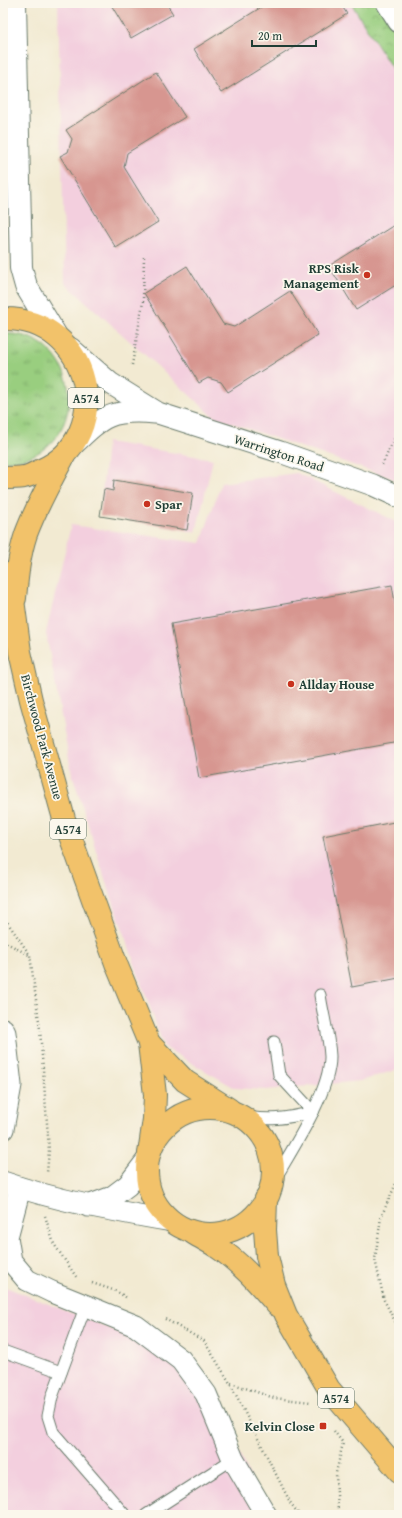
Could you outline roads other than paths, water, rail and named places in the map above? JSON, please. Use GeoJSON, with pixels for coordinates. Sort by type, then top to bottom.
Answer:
{"type":"FeatureCollection","features":[{"type":"Feature","properties":{"kind":"main road","name":"A574"},"geometry":{"type":"LineString","coordinates":[[3,319],[18,319],[42,326],[59,338],[79,364],[85,383],[87,402],[83,422],[78,435],[68,450],[50,466],[25,477],[3,478]]}},
{"type":"Feature","properties":{"kind":"main road","name":"Birchwood Park Avenue"},"geometry":{"type":"LineString","coordinates":[[14,607],[19,563],[26,535],[37,508],[68,450]]}},
{"type":"Feature","properties":{"kind":"main road","name":"Birchwood Park Avenue"},"geometry":{"type":"LineString","coordinates":[[3,573],[14,607],[20,652],[30,700],[64,819],[114,959],[148,1043],[155,1095],[154,1119],[148,1157]]}},
{"type":"Feature","properties":{"kind":"main road","name":"Birchwood Park Avenue"},"geometry":{"type":"LineString","coordinates":[[148,1043],[185,1081],[238,1114]]}},
{"type":"Feature","properties":{"kind":"main road","name":"A574"},"geometry":{"type":"LineString","coordinates":[[286,1315],[240,1265],[218,1248],[180,1226],[159,1209],[151,1194],[147,1177],[148,1157],[158,1134],[173,1119],[192,1110],[214,1108],[238,1114],[257,1128],[268,1146],[273,1166],[268,1192],[265,1230],[267,1256],[274,1285],[286,1315],[329,1389],[399,1471]]}},
{"type":"Feature","properties":{"kind":"main road","name":"A574"},"geometry":{"type":"LineString","coordinates":[[180,1226],[206,1234],[224,1232],[241,1226],[256,1214],[268,1192]]}},
{"type":"Feature","properties":{"kind":"street"},"geometry":{"type":"LineString","coordinates":[[15,3],[21,268],[26,286],[59,338]]}},
{"type":"Feature","properties":{"kind":"street"},"geometry":{"type":"LineString","coordinates":[[387,3],[399,22]]}},
{"type":"Feature","properties":{"kind":"street","name":"Warrington Road"},"geometry":{"type":"LineString","coordinates":[[59,338],[110,383],[158,413]]}},
{"type":"Feature","properties":{"kind":"street","name":"Warrington Road"},"geometry":{"type":"LineString","coordinates":[[68,450],[92,426],[114,414],[133,411],[158,413],[280,452],[373,485],[399,497]]}},
{"type":"Feature","properties":{"kind":"street"},"geometry":{"type":"LineString","coordinates":[[3,1029],[5,1033],[11,1084],[3,1129]]}},
{"type":"Feature","properties":{"kind":"street"},"geometry":{"type":"LineString","coordinates":[[88,1206],[112,1197],[128,1185],[148,1157]]}},
{"type":"Feature","properties":{"kind":"street"},"geometry":{"type":"LineString","coordinates":[[180,1226],[88,1206],[12,1185],[7,1237],[11,1261],[27,1280],[52,1292],[136,1326],[181,1360],[206,1394],[234,1459],[266,1515]]}},
{"type":"Feature","properties":{"kind":"lane"},"geometry":{"type":"LineString","coordinates":[[268,1192],[313,1112],[325,1082],[330,1056],[320,995]]}},
{"type":"Feature","properties":{"kind":"lane"},"geometry":{"type":"LineString","coordinates":[[274,1042],[280,1075],[313,1112]]}},
{"type":"Feature","properties":{"kind":"lane"},"geometry":{"type":"LineString","coordinates":[[238,1114],[259,1119],[277,1120],[313,1112]]}},
{"type":"Feature","properties":{"kind":"lane"},"geometry":{"type":"LineString","coordinates":[[86,1305],[52,1397],[48,1416],[53,1432],[126,1515]]}},
{"type":"Feature","properties":{"kind":"lane"},"geometry":{"type":"LineString","coordinates":[[3,1351],[61,1372]]}},
{"type":"Feature","properties":{"kind":"lane"},"geometry":{"type":"LineString","coordinates":[[146,1515],[234,1459]]}},
{"type":"Feature","properties":{"kind":"place","name":"RPS Risk Management"},"geometry":{"type":"Point","coordinates":[367,275]}},
{"type":"Feature","properties":{"kind":"place","name":"Spar"},"geometry":{"type":"Point","coordinates":[147,504]}},
{"type":"Feature","properties":{"kind":"place","name":"Allday House"},"geometry":{"type":"Point","coordinates":[291,684]}},
{"type":"Feature","properties":{"kind":"place","name":"Kelvin Close"},"geometry":{"type":"Point","coordinates":[323,1426]}}]}
